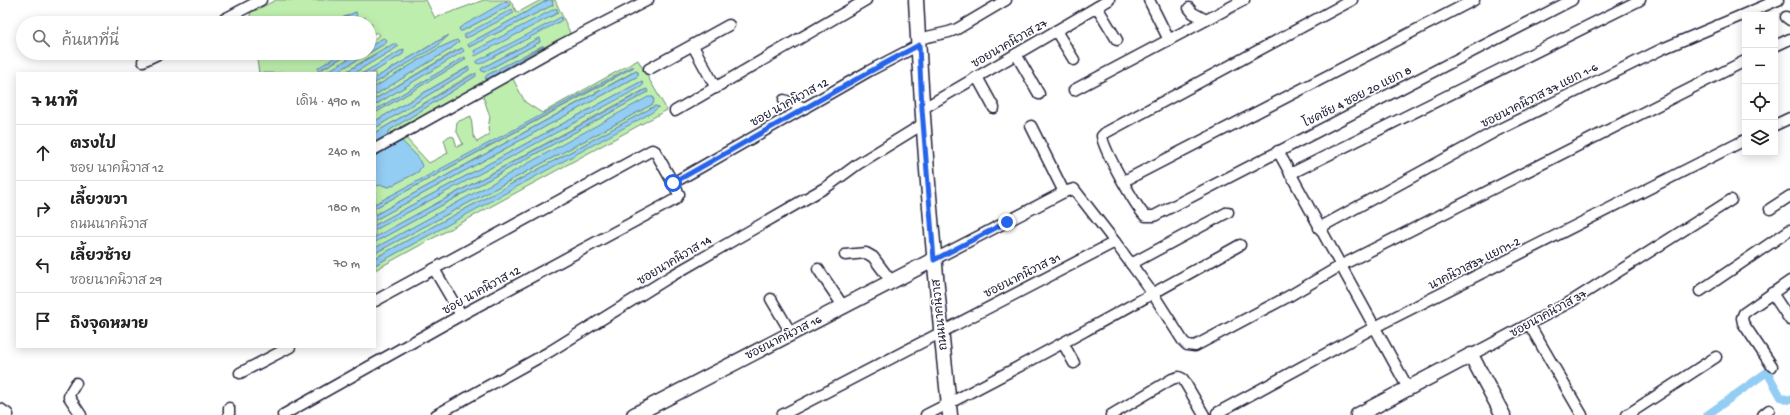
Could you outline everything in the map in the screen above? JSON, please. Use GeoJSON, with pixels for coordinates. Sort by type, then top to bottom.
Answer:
{"type":"FeatureCollection","features":[{"type":"Feature","properties":{"kind":"street"},"geometry":{"type":"LineString","coordinates":[[230,16],[261,0]]}},
{"type":"Feature","properties":{"kind":"street"},"geometry":{"type":"LineString","coordinates":[[376,148],[561,45],[648,0]]}},
{"type":"Feature","properties":{"kind":"street"},"geometry":{"type":"LineString","coordinates":[[675,111],[866,0]]}},
{"type":"Feature","properties":{"kind":"street","name":"ถนนนาคนิวาส"},"geometry":{"type":"LineString","coordinates":[[916,0],[923,124],[934,260],[949,409]]}},
{"type":"Feature","properties":{"kind":"street","name":"ซอย นาคนิวาส 12"},"geometry":{"type":"LineString","coordinates":[[673,183],[918,42],[949,32],[991,4],[1006,0]]}},
{"type":"Feature","properties":{"kind":"street","name":"ซอยนาคนิวาส 27"},"geometry":{"type":"LineString","coordinates":[[922,109],[1109,0]]}},
{"type":"Feature","properties":{"kind":"street"},"geometry":{"type":"LineString","coordinates":[[1149,0],[1169,40]]}},
{"type":"Feature","properties":{"kind":"street"},"geometry":{"type":"LineString","coordinates":[[1074,90],[1244,0]]}},
{"type":"Feature","properties":{"kind":"street"},"geometry":{"type":"LineString","coordinates":[[1352,0],[1104,133],[1102,136],[1104,143],[1124,181],[1474,0]]}},
{"type":"Feature","properties":{"kind":"street","name":"โชคชัย 4 ซอย 20 แยก 8"},"geometry":{"type":"LineString","coordinates":[[1124,181],[1145,216],[1154,216],[1572,0]]}},
{"type":"Feature","properties":{"kind":"street"},"geometry":{"type":"LineString","coordinates":[[1290,174],[1640,0]]}},
{"type":"Feature","properties":{"kind":"street","name":"ซอยนาคนิวาส 37 แยก 1-6"},"geometry":{"type":"LineString","coordinates":[[1319,228],[1479,139],[1662,49],[1778,0]]}},
{"type":"Feature","properties":{"kind":"street"},"geometry":{"type":"LineString","coordinates":[[1097,7],[1117,40]]}},
{"type":"Feature","properties":{"kind":"street"},"geometry":{"type":"LineString","coordinates":[[1189,8],[1193,13],[1206,20]]}},
{"type":"Feature","properties":{"kind":"street"},"geometry":{"type":"LineString","coordinates":[[649,69],[729,25]]}},
{"type":"Feature","properties":{"kind":"street"},"geometry":{"type":"LineString","coordinates":[[1056,31],[1074,60]]}},
{"type":"Feature","properties":{"kind":"street"},"geometry":{"type":"LineString","coordinates":[[1778,45],[1790,39]]}},
{"type":"Feature","properties":{"kind":"street"},"geometry":{"type":"LineString","coordinates":[[693,46],[716,88]]}},
{"type":"Feature","properties":{"kind":"street"},"geometry":{"type":"LineString","coordinates":[[1016,54],[1039,94]]}},
{"type":"Feature","properties":{"kind":"street"},"geometry":{"type":"LineString","coordinates":[[934,260],[1067,191],[1076,190],[1153,294],[1183,341],[1187,345],[1196,346],[1292,295],[1340,266],[1742,64]]}},
{"type":"Feature","properties":{"kind":"street"},"geometry":{"type":"LineString","coordinates":[[977,77],[994,108]]}},
{"type":"Feature","properties":{"kind":"street"},"geometry":{"type":"LineString","coordinates":[[784,100],[805,108]]}},
{"type":"Feature","properties":{"kind":"street"},"geometry":{"type":"LineString","coordinates":[[1778,124],[1790,118]]}},
{"type":"Feature","properties":{"kind":"street","name":"ซอยนาคนิวาส 14"},"geometry":{"type":"LineString","coordinates":[[436,415],[549,352],[673,275],[828,186],[858,164],[923,124]]}},
{"type":"Feature","properties":{"kind":"street"},"geometry":{"type":"LineString","coordinates":[[1031,126],[1067,191]]}},
{"type":"Feature","properties":{"kind":"street","name":"นาคนิวาส37 แยก1-2"},"geometry":{"type":"LineString","coordinates":[[1217,413],[1375,327],[1742,142]]}},
{"type":"Feature","properties":{"kind":"street","name":"ซอย นาคนิวาส 12"},"geometry":{"type":"LineString","coordinates":[[283,415],[461,315],[676,199],[678,194],[656,151],[652,150],[434,269]]}},
{"type":"Feature","properties":{"kind":"street"},"geometry":{"type":"LineString","coordinates":[[1278,151],[1408,388]]}},
{"type":"Feature","properties":{"kind":"street"},"geometry":{"type":"LineString","coordinates":[[1770,209],[1790,196]]}},
{"type":"Feature","properties":{"kind":"street","name":"ซอยนาคนิวาส 37"},"geometry":{"type":"LineString","coordinates":[[1358,415],[1572,301],[1731,200]]}},
{"type":"Feature","properties":{"kind":"street"},"geometry":{"type":"LineString","coordinates":[[1131,264],[1228,212]]}},
{"type":"Feature","properties":{"kind":"street"},"geometry":{"type":"LineString","coordinates":[[1700,291],[1790,230]]}},
{"type":"Feature","properties":{"kind":"street","name":"ซอยนาคนิวาส 31"},"geometry":{"type":"LineString","coordinates":[[782,415],[1115,242]]}},
{"type":"Feature","properties":{"kind":"street"},"geometry":{"type":"LineString","coordinates":[[926,415],[949,409],[1063,343],[1240,245]]}},
{"type":"Feature","properties":{"kind":"street"},"geometry":{"type":"LineString","coordinates":[[846,255],[866,253],[873,257],[891,282]]}},
{"type":"Feature","properties":{"kind":"street","name":"ซอยนาคนิวาส 16"},"geometry":{"type":"LineString","coordinates":[[634,415],[934,260]]}},
{"type":"Feature","properties":{"kind":"street"},"geometry":{"type":"LineString","coordinates":[[376,300],[434,269],[461,315]]}},
{"type":"Feature","properties":{"kind":"street"},"geometry":{"type":"LineString","coordinates":[[818,269],[843,306]]}},
{"type":"Feature","properties":{"kind":"street"},"geometry":{"type":"LineString","coordinates":[[1772,366],[1742,318],[1744,313],[1790,281]]}},
{"type":"Feature","properties":{"kind":"street"},"geometry":{"type":"LineString","coordinates":[[1772,293],[1790,320]]}},
{"type":"Feature","properties":{"kind":"street"},"geometry":{"type":"LineString","coordinates":[[772,299],[791,333]]}},
{"type":"Feature","properties":{"kind":"street"},"geometry":{"type":"LineString","coordinates":[[1529,324],[1582,415]]}},
{"type":"Feature","properties":{"kind":"street"},"geometry":{"type":"LineString","coordinates":[[1063,343],[1074,363]]}},
{"type":"Feature","properties":{"kind":"street"},"geometry":{"type":"LineString","coordinates":[[240,374],[288,348]]}},
{"type":"Feature","properties":{"kind":"street"},"geometry":{"type":"LineString","coordinates":[[1471,355],[1503,415]]}},
{"type":"Feature","properties":{"kind":"street"},"geometry":{"type":"LineString","coordinates":[[1628,415],[1716,357]]}},
{"type":"Feature","properties":{"kind":"street"},"geometry":{"type":"LineString","coordinates":[[1111,415],[1172,379],[1179,377],[1183,379],[1204,415]]}},
{"type":"Feature","properties":{"kind":"street"},"geometry":{"type":"LineString","coordinates":[[76,383],[69,397],[81,415]]}},
{"type":"Feature","properties":{"kind":"street"},"geometry":{"type":"LineString","coordinates":[[0,411],[6,415]]}},
{"type":"Feature","properties":{"kind":"green space"},"geometry":{"type":"Polygon","coordinates":[[[276,0],[426,0],[435,18],[484,0],[510,0],[517,13],[541,0],[548,0],[468,44],[469,47],[553,5],[552,0],[555,0],[572,37],[478,90],[402,126],[390,141],[386,137],[390,130],[476,76],[472,74],[376,132],[376,127],[469,70],[468,67],[376,120],[376,112],[465,60],[465,57],[376,109],[376,104],[463,51],[462,48],[376,98],[376,94],[449,50],[459,42],[457,40],[437,49],[376,86],[376,82],[437,46],[448,36],[376,77],[376,72],[374,72],[403,54],[404,49],[365,72],[356,72],[399,46],[386,47],[376,53],[376,49],[386,43],[386,39],[376,43],[376,38],[380,35],[376,32],[376,16],[356,16],[356,12],[347,16],[250,16],[250,13],[276,0]],[[506,2],[459,29],[462,31],[510,5],[506,2]],[[556,9],[474,51],[558,10],[556,9]],[[539,38],[482,68],[481,70],[484,72],[540,42],[539,38]],[[542,46],[487,75],[485,78],[488,78],[542,46]]]}},
{"type":"Feature","properties":{"kind":"green space"},"geometry":{"type":"Polygon","coordinates":[[[257,60],[331,60],[318,68],[321,70],[338,60],[346,60],[327,72],[259,72],[257,60]]]}},
{"type":"Feature","properties":{"kind":"green space"},"geometry":{"type":"Polygon","coordinates":[[[357,60],[365,60],[346,72],[337,72],[357,60]]]}},
{"type":"Feature","properties":{"kind":"green space"},"geometry":{"type":"Polygon","coordinates":[[[638,60],[667,110],[376,269],[376,264],[658,107],[655,106],[376,257],[376,252],[653,104],[653,97],[648,98],[376,247],[376,241],[648,92],[646,89],[376,236],[376,229],[643,85],[642,81],[376,224],[376,219],[638,76],[638,72],[635,71],[376,214],[376,207],[633,67],[376,203],[376,186],[382,185],[389,187],[418,172],[418,157],[402,141],[402,138],[405,137],[429,163],[448,153],[444,140],[449,136],[454,137],[457,147],[463,144],[456,130],[457,122],[471,116],[473,135],[477,142],[489,135],[488,128],[490,117],[482,93],[512,77],[525,102],[542,113],[638,60]]]}},
{"type":"Feature","properties":{"kind":"water"},"geometry":{"type":"Polygon","coordinates":[[[548,0],[552,0],[553,5],[469,47],[468,44],[548,0]]]}},
{"type":"Feature","properties":{"kind":"water"},"geometry":{"type":"Polygon","coordinates":[[[506,1],[510,5],[460,31],[459,28],[506,1]]]}},
{"type":"Feature","properties":{"kind":"water"},"geometry":{"type":"Polygon","coordinates":[[[556,8],[558,12],[556,14],[475,56],[474,51],[556,8]]]}},
{"type":"Feature","properties":{"kind":"water"},"geometry":{"type":"Polygon","coordinates":[[[512,9],[514,13],[465,38],[464,35],[512,9]]]}},
{"type":"Feature","properties":{"kind":"water"},"geometry":{"type":"Polygon","coordinates":[[[356,12],[357,15],[356,16],[347,16],[356,12]]]}},
{"type":"Feature","properties":{"kind":"water"},"geometry":{"type":"Polygon","coordinates":[[[561,17],[562,20],[559,22],[480,64],[476,63],[477,61],[561,17]]]}},
{"type":"Feature","properties":{"kind":"water"},"geometry":{"type":"Polygon","coordinates":[[[449,35],[437,46],[376,82],[376,77],[449,35]]]}},
{"type":"Feature","properties":{"kind":"water"},"geometry":{"type":"Polygon","coordinates":[[[383,38],[387,40],[386,43],[376,49],[376,42],[383,38]]]}},
{"type":"Feature","properties":{"kind":"water"},"geometry":{"type":"Polygon","coordinates":[[[539,38],[540,42],[484,72],[481,70],[482,68],[539,38]]]}},
{"type":"Feature","properties":{"kind":"water"},"geometry":{"type":"Polygon","coordinates":[[[457,40],[459,42],[449,50],[376,94],[376,86],[437,49],[457,40]]]}},
{"type":"Feature","properties":{"kind":"water"},"geometry":{"type":"Polygon","coordinates":[[[393,44],[397,44],[399,46],[376,60],[376,54],[393,44]]]}},
{"type":"Feature","properties":{"kind":"water"},"geometry":{"type":"Polygon","coordinates":[[[544,46],[487,79],[485,78],[487,75],[544,46]]]}},
{"type":"Feature","properties":{"kind":"water"},"geometry":{"type":"Polygon","coordinates":[[[462,48],[464,51],[376,104],[376,98],[462,48]]]}},
{"type":"Feature","properties":{"kind":"water"},"geometry":{"type":"Polygon","coordinates":[[[404,49],[403,54],[374,72],[365,72],[404,49]]]}},
{"type":"Feature","properties":{"kind":"water"},"geometry":{"type":"Polygon","coordinates":[[[465,57],[465,60],[376,112],[376,109],[465,57]]]}},
{"type":"Feature","properties":{"kind":"water"},"geometry":{"type":"Polygon","coordinates":[[[331,60],[338,60],[318,71],[318,68],[331,60]]]}},
{"type":"Feature","properties":{"kind":"water"},"geometry":{"type":"Polygon","coordinates":[[[346,60],[357,60],[337,72],[327,72],[346,60]]]}},
{"type":"Feature","properties":{"kind":"water"},"geometry":{"type":"Polygon","coordinates":[[[366,60],[376,60],[356,72],[346,72],[366,60]]]}},
{"type":"Feature","properties":{"kind":"water"},"geometry":{"type":"Polygon","coordinates":[[[469,67],[469,70],[376,127],[376,120],[469,67]]]}},
{"type":"Feature","properties":{"kind":"water"},"geometry":{"type":"Polygon","coordinates":[[[631,67],[634,67],[376,207],[376,203],[631,67]]]}},
{"type":"Feature","properties":{"kind":"water"},"geometry":{"type":"Polygon","coordinates":[[[636,71],[638,72],[638,76],[376,219],[376,214],[636,71]]]}},
{"type":"Feature","properties":{"kind":"water"},"geometry":{"type":"Polygon","coordinates":[[[476,73],[476,76],[390,130],[386,137],[376,143],[376,132],[476,73]]]}},
{"type":"Feature","properties":{"kind":"water"},"geometry":{"type":"Polygon","coordinates":[[[642,81],[643,85],[641,87],[376,229],[376,224],[642,81]]]}},
{"type":"Feature","properties":{"kind":"water"},"geometry":{"type":"Polygon","coordinates":[[[647,89],[648,92],[376,241],[376,236],[647,89]]]}},
{"type":"Feature","properties":{"kind":"water"},"geometry":{"type":"Polygon","coordinates":[[[648,97],[653,97],[653,104],[376,252],[376,247],[648,97]]]}},
{"type":"Feature","properties":{"kind":"water"},"geometry":{"type":"Polygon","coordinates":[[[655,106],[659,107],[651,113],[376,264],[376,257],[655,106]]]}},
{"type":"Feature","properties":{"kind":"water"},"geometry":{"type":"Polygon","coordinates":[[[402,141],[418,157],[422,166],[418,172],[389,187],[382,185],[376,186],[376,154],[402,141]]]}},
{"type":"Feature","properties":{"kind":"waterway"},"geometry":{"type":"LineString","coordinates":[[1707,415],[1767,372],[1781,397],[1788,400],[1790,399]]}},
{"type":"Feature","properties":{"kind":"route"},"geometry":{"type":"LineString","coordinates":[[673,183],[759,133],[919,45],[922,109],[934,260],[1007,222]]}}]}
